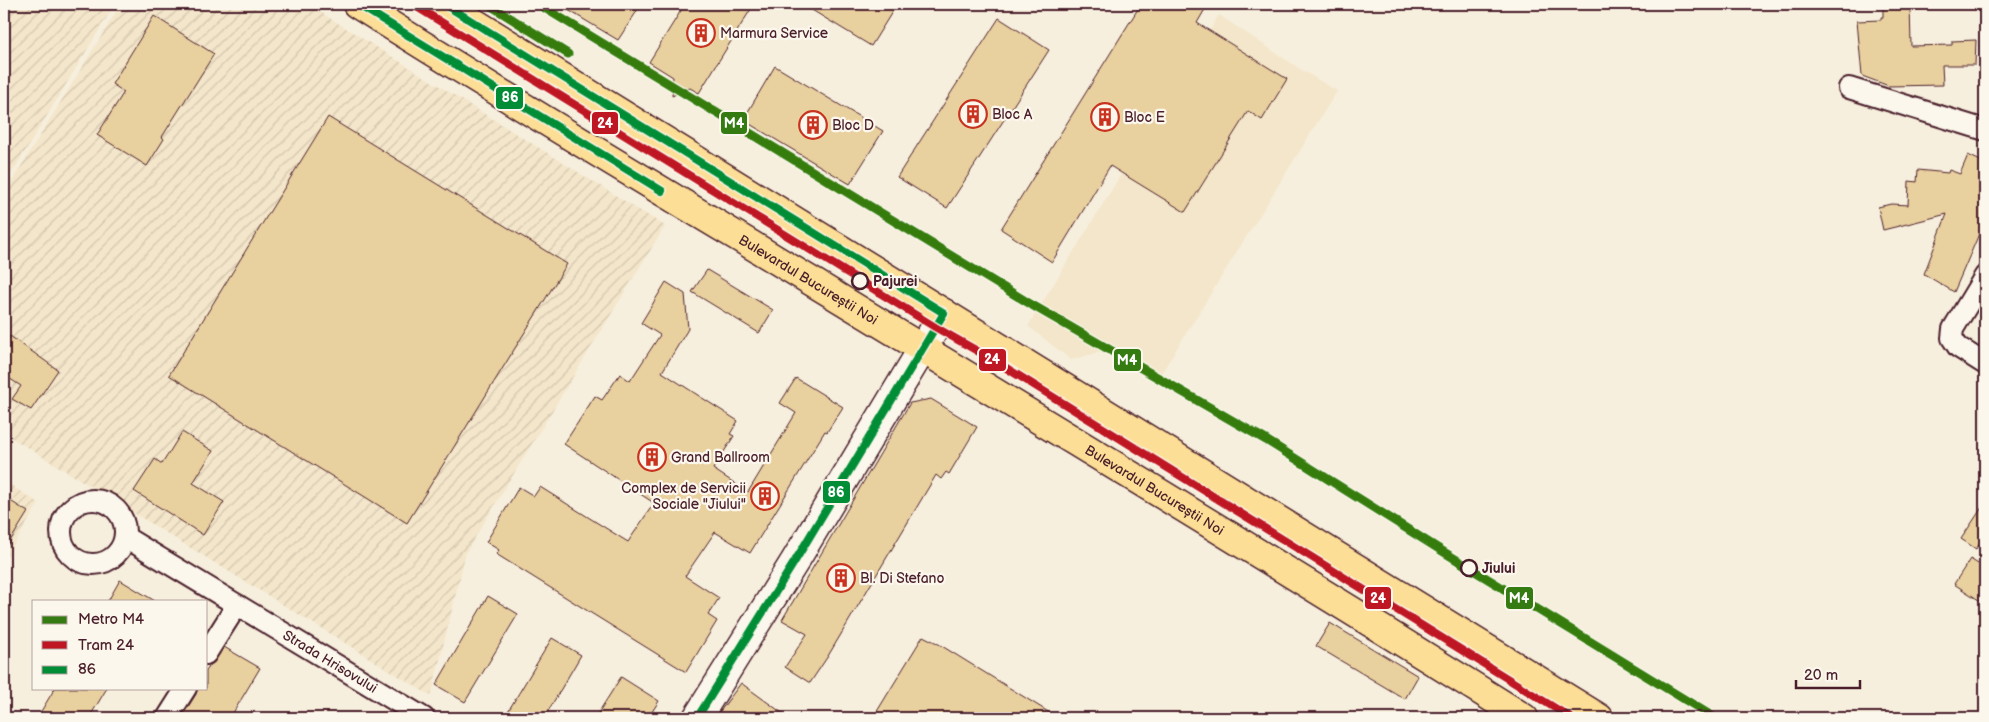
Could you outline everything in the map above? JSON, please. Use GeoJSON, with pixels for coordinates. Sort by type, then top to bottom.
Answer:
{"type":"FeatureCollection","features":[{"type":"Feature","properties":{"kind":"main road","name":"Bulevardul Bucureștii Noi"},"geometry":{"type":"LineString","coordinates":[[357,4],[922,350],[1260,554],[1524,718]]}},
{"type":"Feature","properties":{"kind":"main road"},"geometry":{"type":"LineString","coordinates":[[444,4],[1599,718]]}},
{"type":"Feature","properties":{"kind":"main road"},"geometry":{"type":"LineString","coordinates":[[1260,554],[1285,524]]}},
{"type":"Feature","properties":{"kind":"street"},"geometry":{"type":"LineString","coordinates":[[1849,88],[1985,130]]}},
{"type":"Feature","properties":{"kind":"street"},"geometry":{"type":"LineString","coordinates":[[1985,276],[1953,328],[1952,338],[1958,347],[1985,364]]}},
{"type":"Feature","properties":{"kind":"street"},"geometry":{"type":"LineString","coordinates":[[697,718],[944,313]]}},
{"type":"Feature","properties":{"kind":"street","name":"Strada Hrisovului"},"geometry":{"type":"LineString","coordinates":[[124,537],[424,718]]}},
{"type":"Feature","properties":{"kind":"street"},"geometry":{"type":"LineString","coordinates":[[208,651],[237,605]]}},
{"type":"Feature","properties":{"kind":"street"},"geometry":{"type":"LineString","coordinates":[[168,718],[185,690]]}},
{"type":"Feature","properties":{"kind":"shaded area"},"geometry":{"type":"Polygon","coordinates":[[[4,4],[115,4],[4,186],[4,4]]]}},
{"type":"Feature","properties":{"kind":"shaded area"},"geometry":{"type":"Polygon","coordinates":[[[121,4],[307,4],[665,226],[466,552],[431,696],[4,433],[4,194],[121,4]]]}},
{"type":"Feature","properties":{"kind":"shaded area"},"geometry":{"type":"Polygon","coordinates":[[[1219,15],[1300,69],[1337,91],[1157,380],[1106,350],[1071,360],[1028,326],[1219,15]]]}},
{"type":"Feature","properties":{"kind":"shaded area"},"geometry":{"type":"Polygon","coordinates":[[[4,481],[39,503],[4,561],[4,481]]]}},
{"type":"Feature","properties":{"kind":"building"},"geometry":{"type":"Polygon","coordinates":[[[558,4],[627,4],[637,11],[618,40],[558,4]]]}},
{"type":"Feature","properties":{"kind":"building","name":"Marmura Service"},"geometry":{"type":"Polygon","coordinates":[[[685,4],[754,4],[699,93],[690,88],[672,96],[673,77],[649,62],[685,4]]]}},
{"type":"Feature","properties":{"kind":"building"},"geometry":{"type":"Polygon","coordinates":[[[802,4],[897,4],[871,46],[802,4]]]}},
{"type":"Feature","properties":{"kind":"building"},"geometry":{"type":"Polygon","coordinates":[[[1141,4],[1208,4],[1197,23],[1287,79],[1262,120],[1248,111],[1185,212],[1110,166],[1052,262],[1001,229],[1141,4]]]}},
{"type":"Feature","properties":{"kind":"building"},"geometry":{"type":"Polygon","coordinates":[[[1883,4],[1910,4],[1911,46],[1952,45],[1952,41],[1976,40],[1975,65],[1942,65],[1943,85],[1889,86],[1862,76],[1857,21],[1881,20],[1881,17],[1883,17],[1883,4]]]}},
{"type":"Feature","properties":{"kind":"building"},"geometry":{"type":"Polygon","coordinates":[[[154,16],[214,54],[162,137],[164,139],[147,166],[97,135],[124,92],[112,84],[154,16]]]}},
{"type":"Feature","properties":{"kind":"building","name":"Bloc A"},"geometry":{"type":"Polygon","coordinates":[[[999,18],[1049,50],[947,208],[897,177],[999,18]]]}},
{"type":"Feature","properties":{"kind":"building","name":"Bloc D"},"geometry":{"type":"Polygon","coordinates":[[[775,66],[883,131],[850,184],[743,120],[775,66]]]}},
{"type":"Feature","properties":{"kind":"building"},"geometry":{"type":"Polygon","coordinates":[[[328,117],[567,264],[407,523],[169,375],[328,117]]]}},
{"type":"Feature","properties":{"kind":"building"},"geometry":{"type":"Polygon","coordinates":[[[1968,155],[1985,163],[1985,220],[1954,292],[1924,274],[1947,214],[1883,230],[1878,207],[1891,204],[1908,205],[1909,181],[1917,182],[1918,170],[1948,173],[1949,170],[1960,174],[1968,155]]]}},
{"type":"Feature","properties":{"kind":"building"},"geometry":{"type":"Polygon","coordinates":[[[707,270],[773,310],[759,333],[692,292],[707,270]]]}},
{"type":"Feature","properties":{"kind":"building"},"geometry":{"type":"Polygon","coordinates":[[[666,282],[685,294],[688,329],[662,372],[738,421],[730,434],[734,436],[713,469],[748,492],[796,413],[780,403],[796,378],[843,407],[827,432],[825,431],[750,553],[715,532],[685,576],[719,598],[708,615],[717,621],[686,672],[496,554],[499,550],[486,542],[519,487],[534,496],[540,487],[628,542],[654,503],[564,444],[595,396],[602,400],[620,374],[630,381],[660,335],[641,323],[666,282]]]}},
{"type":"Feature","properties":{"kind":"building"},"geometry":{"type":"Polygon","coordinates":[[[10,336],[58,370],[31,410],[12,399],[21,386],[4,375],[4,346],[10,336]]]}},
{"type":"Feature","properties":{"kind":"building"},"geometry":{"type":"Polygon","coordinates":[[[931,399],[977,427],[949,474],[946,472],[941,479],[936,475],[810,683],[785,667],[807,634],[782,620],[910,403],[931,399]]]}},
{"type":"Feature","properties":{"kind":"building"},"geometry":{"type":"Polygon","coordinates":[[[182,432],[213,451],[193,483],[224,502],[203,535],[134,491],[155,459],[162,464],[182,432]]]}},
{"type":"Feature","properties":{"kind":"building"},"geometry":{"type":"Polygon","coordinates":[[[4,497],[28,512],[4,551],[4,497]]]}},
{"type":"Feature","properties":{"kind":"building"},"geometry":{"type":"Polygon","coordinates":[[[1985,503],[1985,536],[1976,549],[1961,539],[1985,503]]]}},
{"type":"Feature","properties":{"kind":"building"},"geometry":{"type":"Polygon","coordinates":[[[1970,559],[1985,568],[1985,604],[1954,584],[1970,559]]]}},
{"type":"Feature","properties":{"kind":"building"},"geometry":{"type":"Polygon","coordinates":[[[120,580],[153,600],[109,600],[120,580]]]}},
{"type":"Feature","properties":{"kind":"building"},"geometry":{"type":"Polygon","coordinates":[[[488,596],[518,614],[465,702],[436,685],[488,596]]]}},
{"type":"Feature","properties":{"kind":"building"},"geometry":{"type":"Polygon","coordinates":[[[1330,623],[1418,676],[1405,699],[1316,646],[1330,623]]]}},
{"type":"Feature","properties":{"kind":"building"},"geometry":{"type":"Polygon","coordinates":[[[923,636],[937,643],[1058,718],[873,718],[923,636]]]}},
{"type":"Feature","properties":{"kind":"building"},"geometry":{"type":"Polygon","coordinates":[[[552,638],[581,655],[544,718],[504,718],[552,638]]]}},
{"type":"Feature","properties":{"kind":"building"},"geometry":{"type":"Polygon","coordinates":[[[224,647],[260,668],[230,718],[181,718],[197,690],[208,690],[208,668],[224,647]]]}},
{"type":"Feature","properties":{"kind":"building"},"geometry":{"type":"Polygon","coordinates":[[[621,677],[659,701],[648,718],[595,718],[621,677]]]}},
{"type":"Feature","properties":{"kind":"building"},"geometry":{"type":"Polygon","coordinates":[[[741,683],[789,718],[715,718],[741,683]]]}},
{"type":"Feature","properties":{"kind":"building"},"geometry":{"type":"Polygon","coordinates":[[[54,690],[106,690],[89,718],[37,718],[54,690]]]}},
{"type":"Feature","properties":{"kind":"metro line","name":"M4"},"geometry":{"type":"LineString","coordinates":[[488,4],[568,54]]}},
{"type":"Feature","properties":{"kind":"metro line","name":"M4"},"geometry":{"type":"LineString","coordinates":[[538,4],[1032,305],[1266,440],[1439,549],[1715,718]]}},
{"type":"Feature","properties":{"kind":"tram line","name":"24"},"geometry":{"type":"LineString","coordinates":[[412,4],[935,327],[995,361],[1571,718]]}},
{"type":"Feature","properties":{"kind":"transit line","name":"86"},"geometry":{"type":"LineString","coordinates":[[357,4],[662,191]]}},
{"type":"Feature","properties":{"kind":"transit line","name":"86"},"geometry":{"type":"LineString","coordinates":[[444,4],[944,313],[795,561],[697,718]]}},
{"type":"Feature","properties":{"kind":"place","name":"Marmura Service"},"geometry":{"type":"Point","coordinates":[701,33]}},
{"type":"Feature","properties":{"kind":"place","name":"Bloc A"},"geometry":{"type":"Point","coordinates":[973,114]}},
{"type":"Feature","properties":{"kind":"place","name":"Bloc E"},"geometry":{"type":"Point","coordinates":[1105,117]}},
{"type":"Feature","properties":{"kind":"place","name":"Bloc D"},"geometry":{"type":"Point","coordinates":[813,125]}},
{"type":"Feature","properties":{"kind":"place","name":"Pajurei"},"geometry":{"type":"Point","coordinates":[860,281]}},
{"type":"Feature","properties":{"kind":"place","name":"Grand Ballroom"},"geometry":{"type":"Point","coordinates":[652,457]}},
{"type":"Feature","properties":{"kind":"place","name":"Complex de Servicii Sociale \"Jiului\""},"geometry":{"type":"Point","coordinates":[765,496]}},
{"type":"Feature","properties":{"kind":"place","name":"Jiului"},"geometry":{"type":"Point","coordinates":[1469,568]}},
{"type":"Feature","properties":{"kind":"place","name":"Bl. Di Stefano"},"geometry":{"type":"Point","coordinates":[841,578]}}]}
